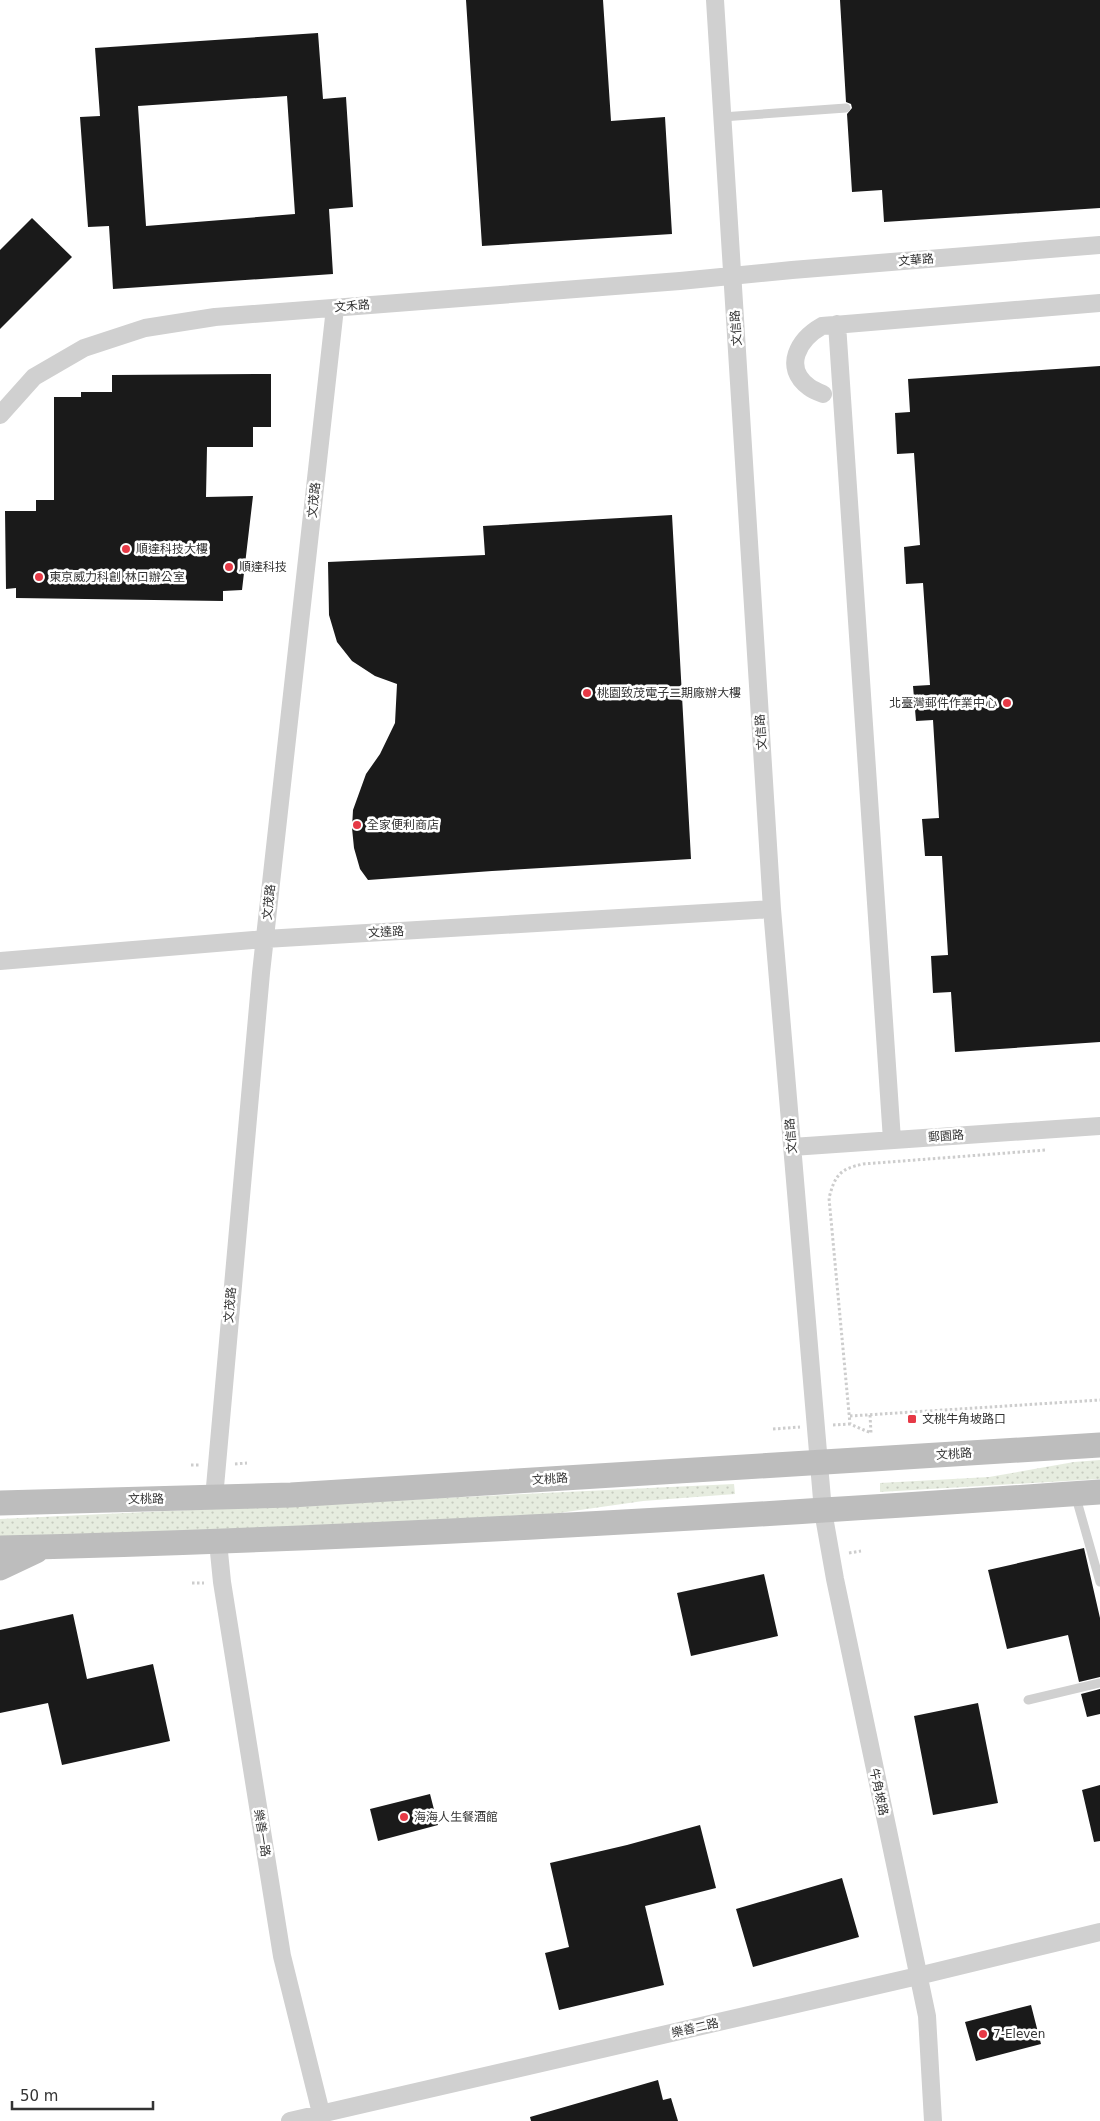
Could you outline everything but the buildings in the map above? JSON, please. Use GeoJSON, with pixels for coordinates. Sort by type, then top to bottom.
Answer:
{"type":"FeatureCollection","features":[{"type":"Feature","properties":{"kind":"street","name":"文信路"},"geometry":{"type":"LineString","coordinates":[[715,0],[772,909],[819,1463]]}},
{"type":"Feature","properties":{"kind":"street","name":"文華路"},"geometry":{"type":"LineString","coordinates":[[732,276],[1100,245]]}},
{"type":"Feature","properties":{"kind":"street","name":"文禾路"},"geometry":{"type":"LineString","coordinates":[[0,415],[34,377],[84,348],[137,331],[215,317],[732,276]]}},
{"type":"Feature","properties":{"kind":"street"},"geometry":{"type":"LineString","coordinates":[[823,394],[808,386],[797,374],[798,346],[809,334],[822,326],[1100,303]]}},
{"type":"Feature","properties":{"kind":"street","name":"文茂路"},"geometry":{"type":"LineString","coordinates":[[214,1498],[265,939],[335,308]]}},
{"type":"Feature","properties":{"kind":"street"},"geometry":{"type":"LineString","coordinates":[[838,324],[892,1140]]}},
{"type":"Feature","properties":{"kind":"street","name":"文達路"},"geometry":{"type":"LineString","coordinates":[[0,961],[265,939],[772,909]]}},
{"type":"Feature","properties":{"kind":"street","name":"郵園路"},"geometry":{"type":"LineString","coordinates":[[792,1147],[1100,1126]]}},
{"type":"Feature","properties":{"kind":"street","name":"文桃路"},"geometry":{"type":"LineString","coordinates":[[0,1503],[290,1495],[1100,1445]]}},
{"type":"Feature","properties":{"kind":"street","name":"牛角坡路"},"geometry":{"type":"LineString","coordinates":[[819,1463],[823,1511],[835,1579],[929,2035],[933,2121]]}},
{"type":"Feature","properties":{"kind":"street"},"geometry":{"type":"LineString","coordinates":[[0,1548],[218,1542],[823,1511],[1100,1492]]}},
{"type":"Feature","properties":{"kind":"street","name":"樂善一路"},"geometry":{"type":"LineString","coordinates":[[218,1542],[224,1592],[282,1956],[322,2117]]}},
{"type":"Feature","properties":{"kind":"street"},"geometry":{"type":"LineString","coordinates":[[0,1568],[45,1547]]}},
{"type":"Feature","properties":{"kind":"street","name":"樂善二路"},"geometry":{"type":"LineString","coordinates":[[290,2121],[322,2117],[1100,1932]]}},
{"type":"Feature","properties":{"kind":"lane"},"geometry":{"type":"LineString","coordinates":[[722,117],[846,108]]}},
{"type":"Feature","properties":{"kind":"lane"},"geometry":{"type":"LineString","coordinates":[[1075,1494],[1100,1582]]}},
{"type":"Feature","properties":{"kind":"lane"},"geometry":{"type":"LineString","coordinates":[[1028,1700],[1100,1684]]}},
{"type":"Feature","properties":{"kind":"path"},"geometry":{"type":"LineString","coordinates":[[870,1416],[871,1433],[850,1424],[829,1198],[833,1182],[845,1168],[863,1164],[1051,1149]]}},
{"type":"Feature","properties":{"kind":"path"},"geometry":{"type":"LineString","coordinates":[[850,1416],[1100,1400]]}},
{"type":"Feature","properties":{"kind":"shaded area"},"geometry":{"type":"Polygon","coordinates":[[[1100,1460],[1100,1479],[880,1492],[880,1483],[989,1477],[1074,1462],[1100,1460]]]}},
{"type":"Feature","properties":{"kind":"shaded area"},"geometry":{"type":"Polygon","coordinates":[[[734,1484],[735,1494],[643,1501],[552,1514],[361,1528],[0,1538],[0,1519],[734,1484]]]}},
{"type":"Feature","properties":{"kind":"place","name":"順達科技大樓"},"geometry":{"type":"Point","coordinates":[126,549]}},
{"type":"Feature","properties":{"kind":"place","name":"順達科技"},"geometry":{"type":"Point","coordinates":[229,567]}},
{"type":"Feature","properties":{"kind":"place","name":"東京威力科創 林口辦公室"},"geometry":{"type":"Point","coordinates":[39,577]}},
{"type":"Feature","properties":{"kind":"place","name":"桃園致茂電子二期廠辦大樓"},"geometry":{"type":"Point","coordinates":[587,693]}},
{"type":"Feature","properties":{"kind":"place","name":"北臺灣郵件作業中心"},"geometry":{"type":"Point","coordinates":[1007,703]}},
{"type":"Feature","properties":{"kind":"place","name":"全家便利商店"},"geometry":{"type":"Point","coordinates":[357,825]}},
{"type":"Feature","properties":{"kind":"place","name":"文桃牛角坡路口"},"geometry":{"type":"Point","coordinates":[912,1419]}},
{"type":"Feature","properties":{"kind":"place","name":"海海人生餐酒館"},"geometry":{"type":"Point","coordinates":[404,1817]}},
{"type":"Feature","properties":{"kind":"place","name":"7-Eleven"},"geometry":{"type":"Point","coordinates":[983,2034]}}]}
